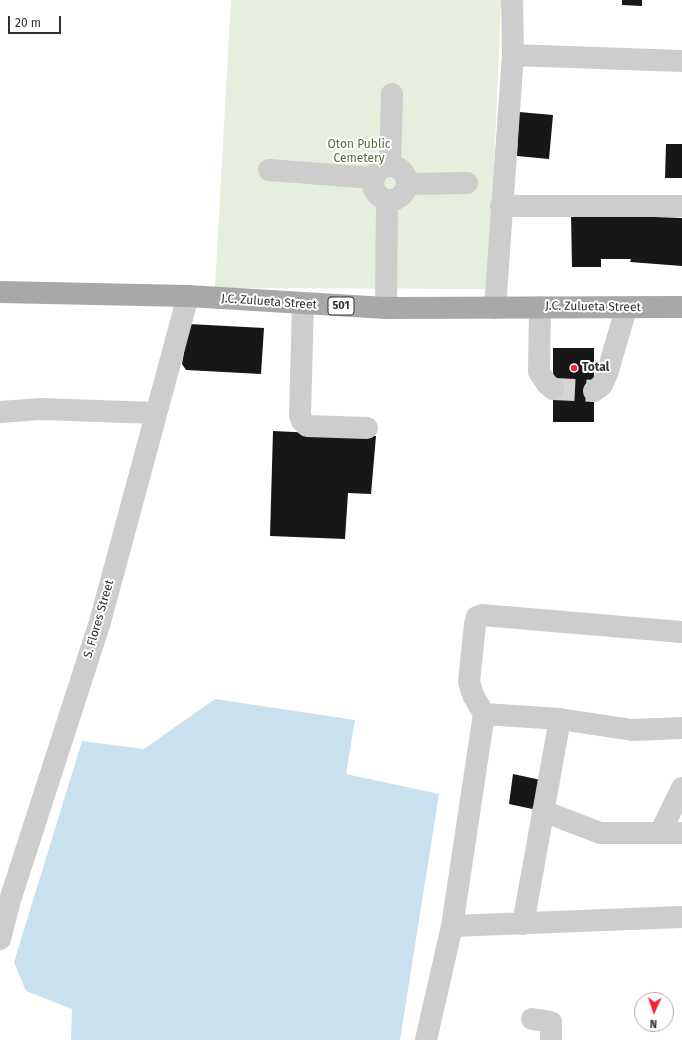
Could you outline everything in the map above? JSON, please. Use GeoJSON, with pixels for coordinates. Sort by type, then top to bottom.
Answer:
{"type":"FeatureCollection","features":[{"type":"Feature","properties":{"kind":"main road","name":"J.C. Zulueta Street"},"geometry":{"type":"LineString","coordinates":[[0,292],[188,296],[386,308],[682,307]]}},
{"type":"Feature","properties":{"kind":"street"},"geometry":{"type":"LineString","coordinates":[[495,308],[512,55],[512,0]]}},
{"type":"Feature","properties":{"kind":"street"},"geometry":{"type":"LineString","coordinates":[[512,55],[682,61]]}},
{"type":"Feature","properties":{"kind":"street"},"geometry":{"type":"LineString","coordinates":[[268,170],[382,172],[403,171],[408,184],[406,191],[401,196],[394,200],[387,200],[376,192],[373,185],[382,172],[392,94]]}},
{"type":"Feature","properties":{"kind":"street"},"geometry":{"type":"LineString","coordinates":[[408,184],[467,183]]}},
{"type":"Feature","properties":{"kind":"street"},"geometry":{"type":"LineString","coordinates":[[386,308],[387,200]]}},
{"type":"Feature","properties":{"kind":"street"},"geometry":{"type":"LineString","coordinates":[[501,206],[682,206]]}},
{"type":"Feature","properties":{"kind":"street","name":"S. Flores Street"},"geometry":{"type":"LineString","coordinates":[[0,939],[5,899],[100,622],[188,296]]}},
{"type":"Feature","properties":{"kind":"street"},"geometry":{"type":"LineString","coordinates":[[303,304],[300,415],[302,421],[307,426],[367,428]]}},
{"type":"Feature","properties":{"kind":"street"},"geometry":{"type":"LineString","coordinates":[[540,307],[539,372],[547,384],[553,389]]}},
{"type":"Feature","properties":{"kind":"street"},"geometry":{"type":"LineString","coordinates":[[594,391],[602,385],[607,374],[626,308]]}},
{"type":"Feature","properties":{"kind":"street"},"geometry":{"type":"LineString","coordinates":[[0,412],[55,410],[156,413]]}},
{"type":"Feature","properties":{"kind":"street"},"geometry":{"type":"LineString","coordinates":[[426,1040],[452,926],[484,714],[473,695],[469,682],[475,624],[477,618],[482,615],[682,632]]}},
{"type":"Feature","properties":{"kind":"street"},"geometry":{"type":"LineString","coordinates":[[484,714],[560,719],[632,730],[682,728]]}},
{"type":"Feature","properties":{"kind":"street"},"geometry":{"type":"LineString","coordinates":[[523,924],[560,719]]}},
{"type":"Feature","properties":{"kind":"street"},"geometry":{"type":"LineString","coordinates":[[660,833],[682,788]]}},
{"type":"Feature","properties":{"kind":"street"},"geometry":{"type":"LineString","coordinates":[[543,811],[600,833],[682,833]]}},
{"type":"Feature","properties":{"kind":"street"},"geometry":{"type":"LineString","coordinates":[[452,926],[682,917]]}},
{"type":"Feature","properties":{"kind":"street"},"geometry":{"type":"LineString","coordinates":[[532,1019],[551,1022],[551,1040]]}},
{"type":"Feature","properties":{"kind":"green space","name":"Oton Public Cemetery"},"geometry":{"type":"Polygon","coordinates":[[[231,0],[501,0],[489,289],[215,288],[231,0]]]}},
{"type":"Feature","properties":{"kind":"water"},"geometry":{"type":"Polygon","coordinates":[[[215,699],[355,720],[346,774],[439,794],[400,1040],[71,1040],[72,1009],[26,991],[14,962],[82,741],[144,749],[215,699]]]}},
{"type":"Feature","properties":{"kind":"building"},"geometry":{"type":"Polygon","coordinates":[[[622,0],[642,0],[642,6],[622,5],[622,0]]]}},
{"type":"Feature","properties":{"kind":"building"},"geometry":{"type":"Polygon","coordinates":[[[519,112],[553,115],[549,159],[517,156],[519,112]]]}},
{"type":"Feature","properties":{"kind":"building"},"geometry":{"type":"Polygon","coordinates":[[[666,144],[682,144],[682,178],[665,178],[666,144]]]}},
{"type":"Feature","properties":{"kind":"building"},"geometry":{"type":"Polygon","coordinates":[[[571,214],[682,218],[682,266],[630,262],[631,259],[601,259],[601,267],[572,267],[571,214]]]}},
{"type":"Feature","properties":{"kind":"building"},"geometry":{"type":"Polygon","coordinates":[[[189,324],[264,328],[261,374],[186,370],[182,364],[189,324]]]}},
{"type":"Feature","properties":{"kind":"building","name":"Total"},"geometry":{"type":"Polygon","coordinates":[[[553,348],[594,348],[594,422],[553,422],[553,348]]]}},
{"type":"Feature","properties":{"kind":"building"},"geometry":{"type":"Polygon","coordinates":[[[273,431],[376,436],[371,494],[348,493],[345,539],[270,536],[273,431]]]}},
{"type":"Feature","properties":{"kind":"building"},"geometry":{"type":"Polygon","coordinates":[[[513,774],[541,780],[537,810],[509,804],[513,774]]]}},
{"type":"Feature","properties":{"kind":"tunnel"},"geometry":{"type":"LineString","coordinates":[[553,389],[594,391]]}},
{"type":"Feature","properties":{"kind":"place","name":"Total"},"geometry":{"type":"Point","coordinates":[574,368]}}]}
